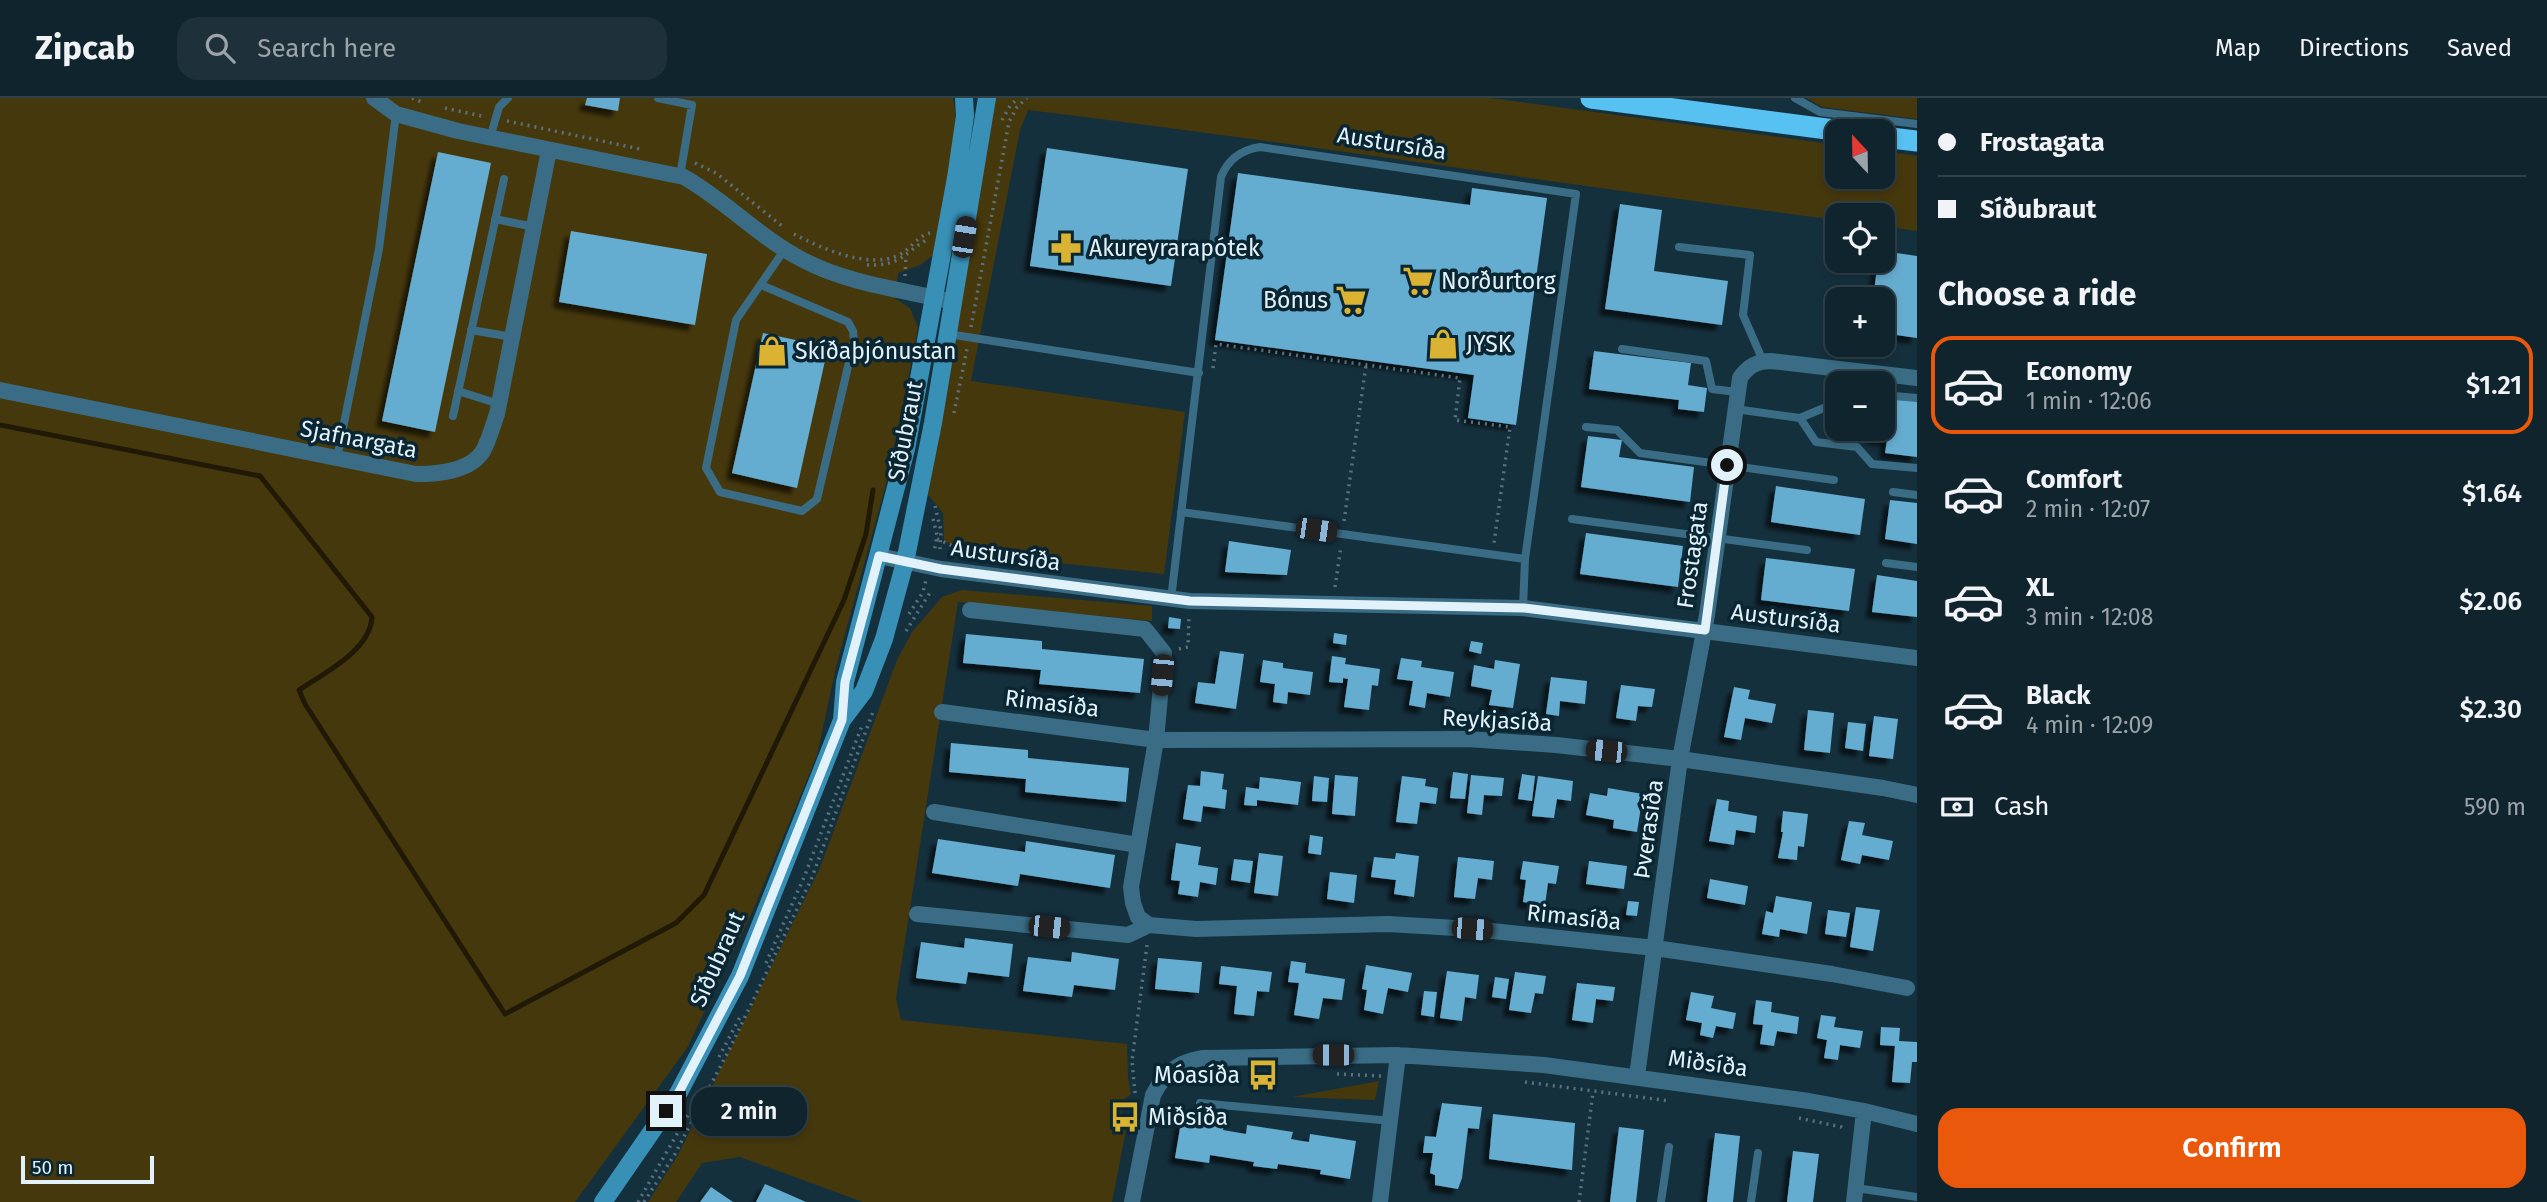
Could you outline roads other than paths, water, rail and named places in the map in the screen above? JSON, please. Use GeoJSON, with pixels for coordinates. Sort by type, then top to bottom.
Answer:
{"type":"FeatureCollection","features":[{"type":"Feature","properties":{"kind":"highway"},"geometry":{"type":"LineString","coordinates":[[1591,98],[1825,129]]}},
{"type":"Feature","properties":{"kind":"highway"},"geometry":{"type":"LineString","coordinates":[[1895,138],[1917,141]]}},
{"type":"Feature","properties":{"kind":"street"},"geometry":{"type":"LineString","coordinates":[[374,98],[397,114],[458,131],[680,176],[711,193],[804,261],[848,277],[953,302]]}},
{"type":"Feature","properties":{"kind":"street","name":"Síðubraut"},"geometry":{"type":"LineString","coordinates":[[842,720],[845,682],[906,449],[958,166],[965,116],[964,98]]}},
{"type":"Feature","properties":{"kind":"street","name":"Síðubraut"},"geometry":{"type":"LineString","coordinates":[[603,1202],[679,1092],[740,976],[842,720],[864,691],[884,639],[905,562],[948,334],[987,98]]}},
{"type":"Feature","properties":{"kind":"street","name":"Sjafnargata"},"geometry":{"type":"LineString","coordinates":[[0,390],[416,474],[438,474],[463,467],[482,453],[499,404],[549,150]]}},
{"type":"Feature","properties":{"kind":"street"},"geometry":{"type":"LineString","coordinates":[[1763,361],[1917,378]]}},
{"type":"Feature","properties":{"kind":"street","name":"Frostagata"},"geometry":{"type":"LineString","coordinates":[[1705,630],[1737,391],[1744,373],[1755,363],[1763,361]]}},
{"type":"Feature","properties":{"kind":"street","name":"Austursíða"},"geometry":{"type":"LineString","coordinates":[[879,556],[941,569],[1190,601],[1524,608],[1917,658]]}},
{"type":"Feature","properties":{"kind":"street"},"geometry":{"type":"LineString","coordinates":[[970,610],[1145,629],[1164,653],[1156,740],[1131,887],[1133,904],[1139,917],[1149,925]]}},
{"type":"Feature","properties":{"kind":"street","name":"Þverasíða"},"geometry":{"type":"LineString","coordinates":[[1637,1076],[1680,759],[1705,630]]}},
{"type":"Feature","properties":{"kind":"street","name":"Rimasíða"},"geometry":{"type":"LineString","coordinates":[[942,712],[1156,740]]}},
{"type":"Feature","properties":{"kind":"street","name":"Reykjasíða"},"geometry":{"type":"LineString","coordinates":[[1156,740],[1467,739],[1556,745],[1680,759],[1917,795]]}},
{"type":"Feature","properties":{"kind":"street"},"geometry":{"type":"LineString","coordinates":[[934,812],[1138,845]]}},
{"type":"Feature","properties":{"kind":"street","name":"Rimasíða"},"geometry":{"type":"LineString","coordinates":[[917,914],[1128,935],[1149,925],[1196,929],[1388,924],[1486,930],[1655,948],[1907,988]]}},
{"type":"Feature","properties":{"kind":"street"},"geometry":{"type":"LineString","coordinates":[[1380,1202],[1398,1055]]}},
{"type":"Feature","properties":{"kind":"street","name":"Miðsíða"},"geometry":{"type":"LineString","coordinates":[[1132,1202],[1153,1095],[1159,1083],[1174,1066],[1203,1058],[1398,1055],[1544,1065],[1637,1076],[1864,1111],[1917,1124]]}},
{"type":"Feature","properties":{"kind":"street"},"geometry":{"type":"LineString","coordinates":[[1855,1195],[1864,1111]]}},
{"type":"Feature","properties":{"kind":"lane"},"geometry":{"type":"LineString","coordinates":[[490,138],[499,107],[508,98]]}},
{"type":"Feature","properties":{"kind":"lane"},"geometry":{"type":"LineString","coordinates":[[658,98],[692,105],[680,176]]}},
{"type":"Feature","properties":{"kind":"lane"},"geometry":{"type":"LineString","coordinates":[[1796,98],[1819,112],[1917,124]]}},
{"type":"Feature","properties":{"kind":"lane"},"geometry":{"type":"LineString","coordinates":[[337,458],[379,249],[397,114]]}},
{"type":"Feature","properties":{"kind":"lane","name":"Austursíða"},"geometry":{"type":"LineString","coordinates":[[1171,599],[1221,177],[1229,162],[1242,151],[1269,147],[1576,194],[1525,559],[1524,608]]}},
{"type":"Feature","properties":{"kind":"lane"},"geometry":{"type":"LineString","coordinates":[[453,416],[504,179]]}},
{"type":"Feature","properties":{"kind":"lane"},"geometry":{"type":"LineString","coordinates":[[495,219],[534,226]]}},
{"type":"Feature","properties":{"kind":"lane"},"geometry":{"type":"LineString","coordinates":[[1679,247],[1750,255],[1743,315],[1763,361]]}},
{"type":"Feature","properties":{"kind":"lane"},"geometry":{"type":"LineString","coordinates":[[761,285],[848,322],[853,331],[854,341],[817,499],[802,512],[720,492],[706,468],[736,320],[785,249]]}},
{"type":"Feature","properties":{"kind":"lane"},"geometry":{"type":"LineString","coordinates":[[471,330],[512,337]]}},
{"type":"Feature","properties":{"kind":"lane"},"geometry":{"type":"LineString","coordinates":[[948,334],[1199,373]]}},
{"type":"Feature","properties":{"kind":"lane"},"geometry":{"type":"LineString","coordinates":[[1622,349],[1706,361],[1712,389],[1737,391]]}},
{"type":"Feature","properties":{"kind":"lane"},"geometry":{"type":"LineString","coordinates":[[458,391],[499,404]]}},
{"type":"Feature","properties":{"kind":"lane"},"geometry":{"type":"LineString","coordinates":[[1895,396],[1917,398]]}},
{"type":"Feature","properties":{"kind":"lane"},"geometry":{"type":"LineString","coordinates":[[1735,410],[1800,418],[1825,407]]}},
{"type":"Feature","properties":{"kind":"lane"},"geometry":{"type":"LineString","coordinates":[[1800,418],[1816,442],[1857,447],[1872,464],[1917,468]]}},
{"type":"Feature","properties":{"kind":"lane"},"geometry":{"type":"LineString","coordinates":[[1586,427],[1617,430],[1640,453],[1833,480]]}},
{"type":"Feature","properties":{"kind":"lane"},"geometry":{"type":"LineString","coordinates":[[1893,492],[1917,495]]}},
{"type":"Feature","properties":{"kind":"lane"},"geometry":{"type":"LineString","coordinates":[[1181,512],[1525,559]]}},
{"type":"Feature","properties":{"kind":"lane"},"geometry":{"type":"LineString","coordinates":[[1572,519],[1807,550]]}},
{"type":"Feature","properties":{"kind":"lane"},"geometry":{"type":"LineString","coordinates":[[1886,563],[1917,567]]}},
{"type":"Feature","properties":{"kind":"lane"},"geometry":{"type":"LineString","coordinates":[[1200,1103],[1391,1121]]}},
{"type":"Feature","properties":{"kind":"lane"},"geometry":{"type":"LineString","coordinates":[[1661,1202],[1669,1147]]}},
{"type":"Feature","properties":{"kind":"lane"},"geometry":{"type":"LineString","coordinates":[[1751,1202],[1758,1153]]}},
{"type":"Feature","properties":{"kind":"lane"},"geometry":{"type":"LineString","coordinates":[[1855,1195],[1917,1197]]}},
{"type":"Feature","properties":{"kind":"waterway"},"geometry":{"type":"LineString","coordinates":[[0,425],[260,476],[372,617],[369,629],[355,651],[299,690],[305,704],[505,1014],[676,923],[704,895],[844,600],[866,534],[873,490]]}},
{"type":"Feature","properties":{"kind":"place","name":"Akureyrarapótek"},"geometry":{"type":"Point","coordinates":[1066,248]}},
{"type":"Feature","properties":{"kind":"place","name":"Norðurtorg"},"geometry":{"type":"Point","coordinates":[1418,281]}},
{"type":"Feature","properties":{"kind":"place","name":"Bónus"},"geometry":{"type":"Point","coordinates":[1351,300]}},
{"type":"Feature","properties":{"kind":"place","name":"JYSK"},"geometry":{"type":"Point","coordinates":[1443,344]}},
{"type":"Feature","properties":{"kind":"place","name":"Skíðaþjónustan"},"geometry":{"type":"Point","coordinates":[772,351]}},
{"type":"Feature","properties":{"kind":"place","name":"Móasíða"},"geometry":{"type":"Point","coordinates":[1263,1075]}},
{"type":"Feature","properties":{"kind":"place","name":"Miðsíða"},"geometry":{"type":"Point","coordinates":[1125,1117]}}]}
